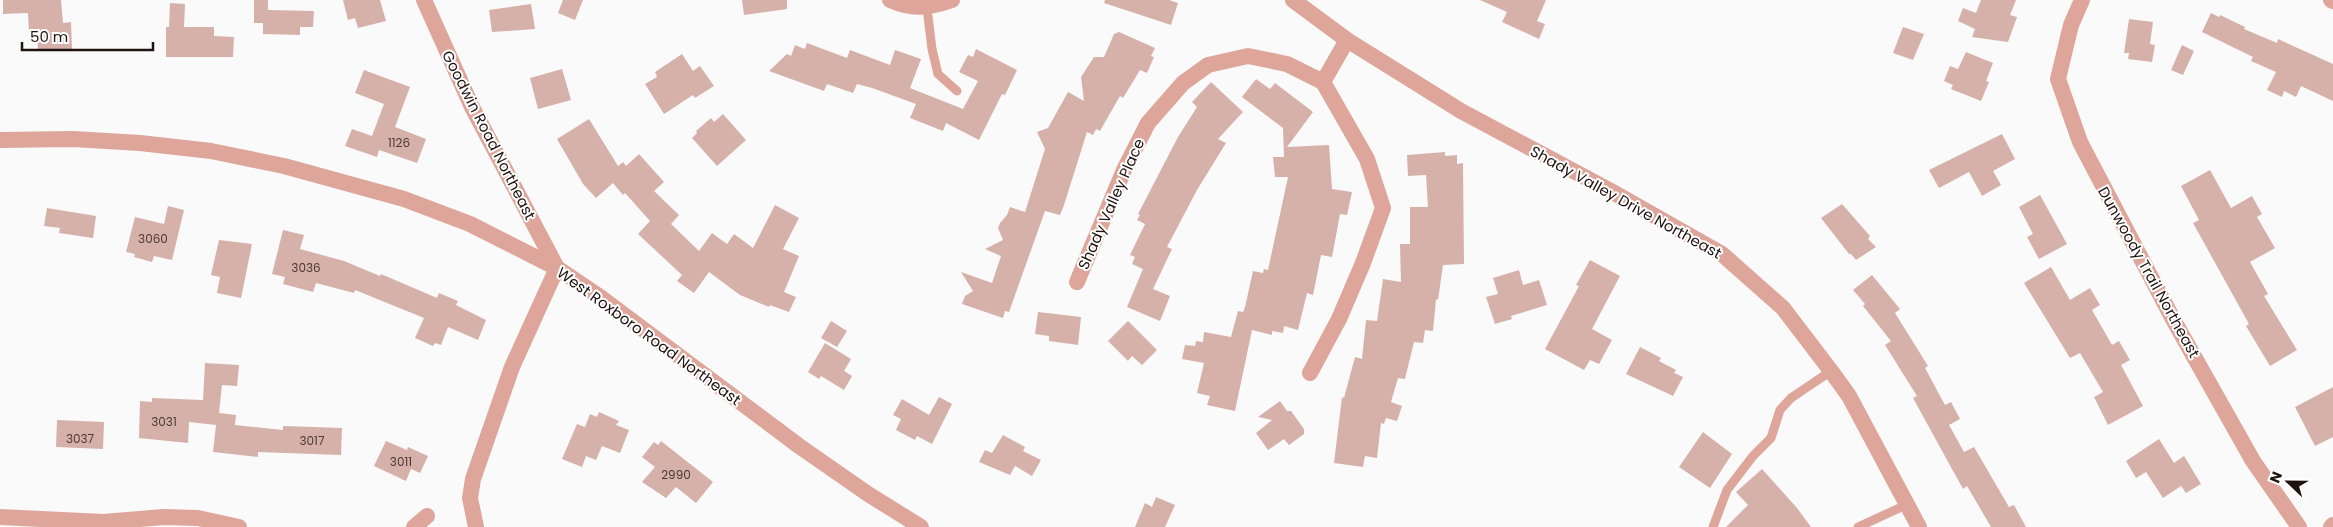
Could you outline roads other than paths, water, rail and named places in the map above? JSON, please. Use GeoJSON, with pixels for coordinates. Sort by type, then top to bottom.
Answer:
{"type":"FeatureCollection","features":[{"type":"Feature","properties":{"kind":"street","name":"Goodwin Road Northeast"},"geometry":{"type":"LineString","coordinates":[[424,0],[472,107],[557,268]]}},
{"type":"Feature","properties":{"kind":"street"},"geometry":{"type":"LineString","coordinates":[[890,0],[904,6],[927,8],[952,0]]}},
{"type":"Feature","properties":{"kind":"street","name":"Shady Valley Drive Northeast"},"geometry":{"type":"LineString","coordinates":[[1293,0],[1347,40],[1461,111],[1609,190],[1722,254],[1784,308],[1831,371],[1849,396],[1919,527]]}},
{"type":"Feature","properties":{"kind":"street","name":"Dunwoody Trail Northeast"},"geometry":{"type":"LineString","coordinates":[[2082,0],[2071,25],[2058,79],[2080,142],[2174,322],[2253,461],[2299,527]]}},
{"type":"Feature","properties":{"kind":"street"},"geometry":{"type":"LineString","coordinates":[[1310,373],[1339,319],[1364,263],[1383,208],[1367,158],[1323,82],[1347,40]]}},
{"type":"Feature","properties":{"kind":"street","name":"Shady Valley Place"},"geometry":{"type":"LineString","coordinates":[[1077,282],[1124,170],[1148,123],[1183,82],[1208,65],[1248,56],[1287,64],[1323,82]]}},
{"type":"Feature","properties":{"kind":"street","name":"West Roxboro Road Northeast"},"geometry":{"type":"LineString","coordinates":[[0,140],[73,140],[140,143],[211,151],[284,166],[404,199],[470,224],[557,268],[600,297],[799,446],[868,494],[921,527]]}},
{"type":"Feature","properties":{"kind":"street"},"geometry":{"type":"LineString","coordinates":[[476,527],[470,498],[473,479],[512,367],[557,268]]}},
{"type":"Feature","properties":{"kind":"street"},"geometry":{"type":"LineString","coordinates":[[414,527],[427,516]]}},
{"type":"Feature","properties":{"kind":"street"},"geometry":{"type":"LineString","coordinates":[[0,517],[100,525],[164,517],[198,518],[239,527]]}},
{"type":"Feature","properties":{"kind":"lane"},"geometry":{"type":"LineString","coordinates":[[927,8],[932,49],[938,74],[956,91]]}},
{"type":"Feature","properties":{"kind":"lane"},"geometry":{"type":"LineString","coordinates":[[1713,527],[1727,490],[1753,456],[1771,438],[1780,410],[1791,398],[1831,371]]}},
{"type":"Feature","properties":{"kind":"lane"},"geometry":{"type":"LineString","coordinates":[[1858,527],[1906,505]]}}]}
